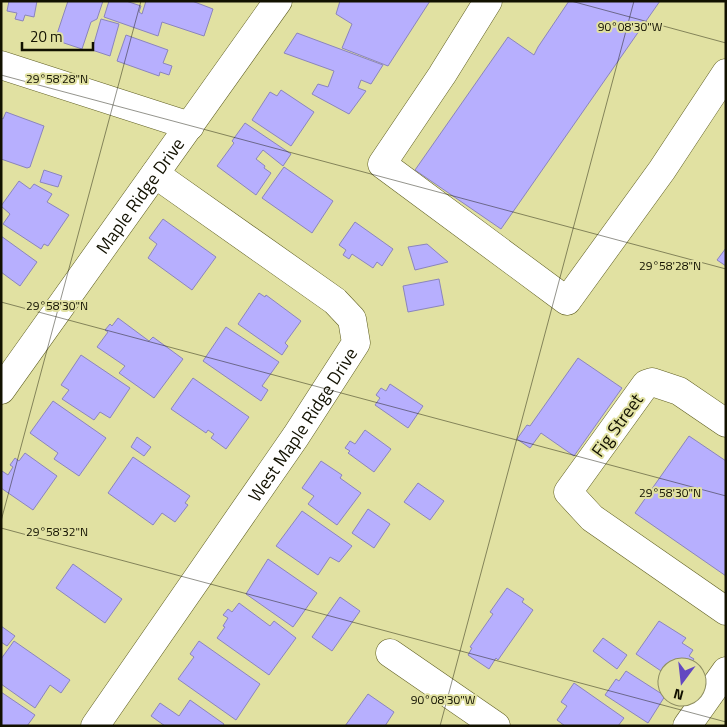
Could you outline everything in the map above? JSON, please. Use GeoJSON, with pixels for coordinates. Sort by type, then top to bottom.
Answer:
{"type":"FeatureCollection","features":[{"type":"Feature","properties":{"kind":"street","name":"Maple Ridge Drive"},"geometry":{"type":"LineString","coordinates":[[1,390],[278,1]]}},
{"type":"Feature","properties":{"kind":"street"},"geometry":{"type":"LineString","coordinates":[[488,1],[442,75],[382,164],[567,301],[662,170],[726,73]]}},
{"type":"Feature","properties":{"kind":"street"},"geometry":{"type":"LineString","coordinates":[[1,65],[190,126]]}},
{"type":"Feature","properties":{"kind":"street","name":"West Maple Ridge Drive"},"geometry":{"type":"LineString","coordinates":[[95,726],[296,436],[356,343],[352,319],[335,301],[155,174]]}},
{"type":"Feature","properties":{"kind":"street","name":"Fig Street"},"geometry":{"type":"LineString","coordinates":[[726,423],[679,391],[652,382],[646,384],[568,492],[592,518],[726,611]]}},
{"type":"Feature","properties":{"kind":"street"},"geometry":{"type":"LineString","coordinates":[[390,653],[496,726]]}},
{"type":"Feature","properties":{"kind":"street"},"geometry":{"type":"LineString","coordinates":[[687,726],[726,671]]}},
{"type":"Feature","properties":{"kind":"building"},"geometry":{"type":"Polygon","coordinates":[[[9,1],[37,1],[34,17],[25,15],[23,21],[15,19],[17,13],[7,11],[9,1]]]}},
{"type":"Feature","properties":{"kind":"building"},"geometry":{"type":"Polygon","coordinates":[[[68,1],[103,1],[97,19],[91,22],[82,49],[55,40],[68,1]]]}},
{"type":"Feature","properties":{"kind":"building"},"geometry":{"type":"Polygon","coordinates":[[[109,1],[126,1],[141,6],[139,12],[142,14],[146,1],[192,1],[213,9],[204,36],[162,22],[158,36],[104,17],[109,1]]]}},
{"type":"Feature","properties":{"kind":"building"},"geometry":{"type":"Polygon","coordinates":[[[340,1],[430,1],[388,66],[342,48],[352,24],[336,14],[340,1]]]}},
{"type":"Feature","properties":{"kind":"building"},"geometry":{"type":"Polygon","coordinates":[[[569,1],[660,1],[501,229],[415,170],[508,37],[534,55],[569,1]]]}},
{"type":"Feature","properties":{"kind":"building"},"geometry":{"type":"Polygon","coordinates":[[[101,19],[119,24],[110,56],[92,50],[101,19]]]}},
{"type":"Feature","properties":{"kind":"building"},"geometry":{"type":"Polygon","coordinates":[[[297,33],[383,65],[371,84],[361,80],[358,88],[366,91],[349,114],[312,94],[318,84],[328,87],[334,71],[284,53],[297,33]]]}},
{"type":"Feature","properties":{"kind":"building"},"geometry":{"type":"Polygon","coordinates":[[[126,35],[168,50],[163,63],[172,66],[169,75],[160,72],[159,76],[117,61],[126,35]]]}},
{"type":"Feature","properties":{"kind":"building"},"geometry":{"type":"Polygon","coordinates":[[[281,90],[314,112],[291,146],[252,120],[270,92],[277,96],[281,90]]]}},
{"type":"Feature","properties":{"kind":"building"},"geometry":{"type":"Polygon","coordinates":[[[6,112],[44,126],[30,167],[27,168],[1,159],[1,118],[3,119],[6,112]]]}},
{"type":"Feature","properties":{"kind":"building"},"geometry":{"type":"Polygon","coordinates":[[[245,123],[291,154],[283,166],[263,150],[256,159],[271,173],[256,195],[217,166],[234,143],[232,141],[245,123]]]}},
{"type":"Feature","properties":{"kind":"building"},"geometry":{"type":"Polygon","coordinates":[[[284,167],[333,201],[312,233],[262,198],[284,167]]]}},
{"type":"Feature","properties":{"kind":"building"},"geometry":{"type":"Polygon","coordinates":[[[44,170],[62,176],[58,187],[40,182],[44,170]]]}},
{"type":"Feature","properties":{"kind":"building"},"geometry":{"type":"Polygon","coordinates":[[[19,181],[30,189],[34,184],[52,194],[47,202],[69,215],[48,246],[44,244],[41,249],[3,224],[10,214],[1,206],[19,181]]]}},
{"type":"Feature","properties":{"kind":"building"},"geometry":{"type":"Polygon","coordinates":[[[163,219],[216,257],[192,290],[148,258],[157,244],[149,238],[163,219]]]}},
{"type":"Feature","properties":{"kind":"building"},"geometry":{"type":"Polygon","coordinates":[[[355,222],[393,249],[382,266],[377,262],[373,268],[352,254],[349,259],[343,255],[346,250],[339,245],[355,222]]]}},
{"type":"Feature","properties":{"kind":"building"},"geometry":{"type":"Polygon","coordinates":[[[1,236],[37,262],[20,286],[1,272],[1,236]]]}},
{"type":"Feature","properties":{"kind":"building"},"geometry":{"type":"Polygon","coordinates":[[[427,244],[448,262],[415,270],[408,247],[427,244]]]}},
{"type":"Feature","properties":{"kind":"building"},"geometry":{"type":"Polygon","coordinates":[[[726,248],[726,266],[717,260],[726,248]]]}},
{"type":"Feature","properties":{"kind":"building"},"geometry":{"type":"Polygon","coordinates":[[[439,279],[444,305],[408,312],[403,286],[439,279]]]}},
{"type":"Feature","properties":{"kind":"building"},"geometry":{"type":"Polygon","coordinates":[[[259,293],[265,297],[266,295],[301,321],[285,343],[288,346],[282,355],[238,324],[259,293]]]}},
{"type":"Feature","properties":{"kind":"building"},"geometry":{"type":"Polygon","coordinates":[[[118,318],[149,341],[153,337],[183,359],[154,398],[119,373],[125,366],[97,347],[108,332],[105,330],[110,324],[112,326],[118,318]]]}},
{"type":"Feature","properties":{"kind":"building"},"geometry":{"type":"Polygon","coordinates":[[[226,327],[279,362],[262,386],[268,390],[261,401],[203,361],[226,327]]]}},
{"type":"Feature","properties":{"kind":"building"},"geometry":{"type":"Polygon","coordinates":[[[81,355],[130,388],[110,418],[100,412],[94,420],[62,399],[69,390],[61,385],[81,355]]]}},
{"type":"Feature","properties":{"kind":"building"},"geometry":{"type":"Polygon","coordinates":[[[578,358],[622,388],[574,456],[541,433],[530,448],[517,439],[527,425],[530,426],[578,358]]]}},
{"type":"Feature","properties":{"kind":"building"},"geometry":{"type":"Polygon","coordinates":[[[193,378],[249,417],[226,449],[211,438],[214,434],[208,430],[206,433],[171,409],[193,378]]]}},
{"type":"Feature","properties":{"kind":"building"},"geometry":{"type":"Polygon","coordinates":[[[390,384],[423,406],[408,428],[375,405],[380,398],[376,395],[381,388],[386,391],[390,384]]]}},
{"type":"Feature","properties":{"kind":"building"},"geometry":{"type":"Polygon","coordinates":[[[53,401],[106,438],[79,476],[54,459],[58,453],[30,433],[53,401]]]}},
{"type":"Feature","properties":{"kind":"building"},"geometry":{"type":"Polygon","coordinates":[[[365,430],[391,449],[374,472],[348,453],[350,451],[345,448],[350,441],[355,444],[365,430]]]}},
{"type":"Feature","properties":{"kind":"building"},"geometry":{"type":"Polygon","coordinates":[[[689,436],[726,461],[726,576],[635,513],[689,436]]]}},
{"type":"Feature","properties":{"kind":"building"},"geometry":{"type":"Polygon","coordinates":[[[137,437],[151,447],[144,456],[131,447],[137,437]]]}},
{"type":"Feature","properties":{"kind":"building"},"geometry":{"type":"Polygon","coordinates":[[[25,453],[57,476],[33,510],[1,488],[2,471],[8,475],[13,467],[10,465],[15,458],[19,461],[25,453]]]}},
{"type":"Feature","properties":{"kind":"building"},"geometry":{"type":"Polygon","coordinates":[[[133,457],[190,496],[185,503],[188,505],[175,522],[162,513],[153,525],[108,493],[133,457]]]}},
{"type":"Feature","properties":{"kind":"building"},"geometry":{"type":"Polygon","coordinates":[[[321,461],[342,475],[340,478],[361,493],[337,525],[308,504],[314,496],[302,488],[321,461]]]}},
{"type":"Feature","properties":{"kind":"building"},"geometry":{"type":"Polygon","coordinates":[[[418,483],[444,501],[430,520],[404,502],[418,483]]]}},
{"type":"Feature","properties":{"kind":"building"},"geometry":{"type":"Polygon","coordinates":[[[368,509],[390,524],[374,548],[352,533],[368,509]]]}},
{"type":"Feature","properties":{"kind":"building"},"geometry":{"type":"Polygon","coordinates":[[[302,511],[352,546],[339,562],[330,557],[318,575],[276,546],[302,511]]]}},
{"type":"Feature","properties":{"kind":"building"},"geometry":{"type":"Polygon","coordinates":[[[268,559],[317,593],[293,627],[246,594],[268,559]]]}},
{"type":"Feature","properties":{"kind":"building"},"geometry":{"type":"Polygon","coordinates":[[[73,564],[122,599],[105,623],[56,588],[73,564]]]}},
{"type":"Feature","properties":{"kind":"building"},"geometry":{"type":"Polygon","coordinates":[[[507,588],[524,599],[522,602],[533,610],[498,660],[496,658],[489,669],[468,655],[472,648],[470,647],[493,614],[490,612],[507,588]]]}},
{"type":"Feature","properties":{"kind":"building"},"geometry":{"type":"Polygon","coordinates":[[[340,597],[360,611],[332,651],[312,637],[340,597]]]}},
{"type":"Feature","properties":{"kind":"building"},"geometry":{"type":"Polygon","coordinates":[[[239,603],[270,626],[274,621],[296,638],[269,675],[217,638],[225,627],[223,626],[228,618],[223,615],[228,609],[232,612],[239,603]]]}},
{"type":"Feature","properties":{"kind":"building"},"geometry":{"type":"Polygon","coordinates":[[[659,621],[686,638],[682,643],[693,650],[689,656],[691,657],[657,657],[657,668],[636,654],[659,621]]]}},
{"type":"Feature","properties":{"kind":"building"},"geometry":{"type":"Polygon","coordinates":[[[1,626],[15,636],[7,646],[1,642],[1,626]]]}},
{"type":"Feature","properties":{"kind":"building"},"geometry":{"type":"Polygon","coordinates":[[[603,638],[627,655],[617,669],[593,651],[603,638]]]}},
{"type":"Feature","properties":{"kind":"building"},"geometry":{"type":"Polygon","coordinates":[[[14,641],[70,680],[61,693],[50,685],[35,708],[1,684],[1,659],[14,641]]]}},
{"type":"Feature","properties":{"kind":"building"},"geometry":{"type":"Polygon","coordinates":[[[199,641],[260,684],[236,720],[178,679],[194,657],[190,654],[199,641]]]}},
{"type":"Feature","properties":{"kind":"building"},"geometry":{"type":"Polygon","coordinates":[[[626,671],[657,691],[658,707],[648,723],[605,695],[616,679],[619,681],[626,671]]]}},
{"type":"Feature","properties":{"kind":"building"},"geometry":{"type":"Polygon","coordinates":[[[574,683],[624,718],[618,726],[565,726],[557,720],[567,706],[561,702],[574,683]]]}},
{"type":"Feature","properties":{"kind":"building"},"geometry":{"type":"Polygon","coordinates":[[[1,692],[35,715],[27,726],[1,726],[1,692]]]}},
{"type":"Feature","properties":{"kind":"building"},"geometry":{"type":"Polygon","coordinates":[[[368,694],[394,712],[385,726],[345,726],[368,694]]]}},
{"type":"Feature","properties":{"kind":"building"},"geometry":{"type":"Polygon","coordinates":[[[190,700],[224,724],[223,726],[165,726],[151,716],[160,703],[179,716],[190,700]]]}}]}
